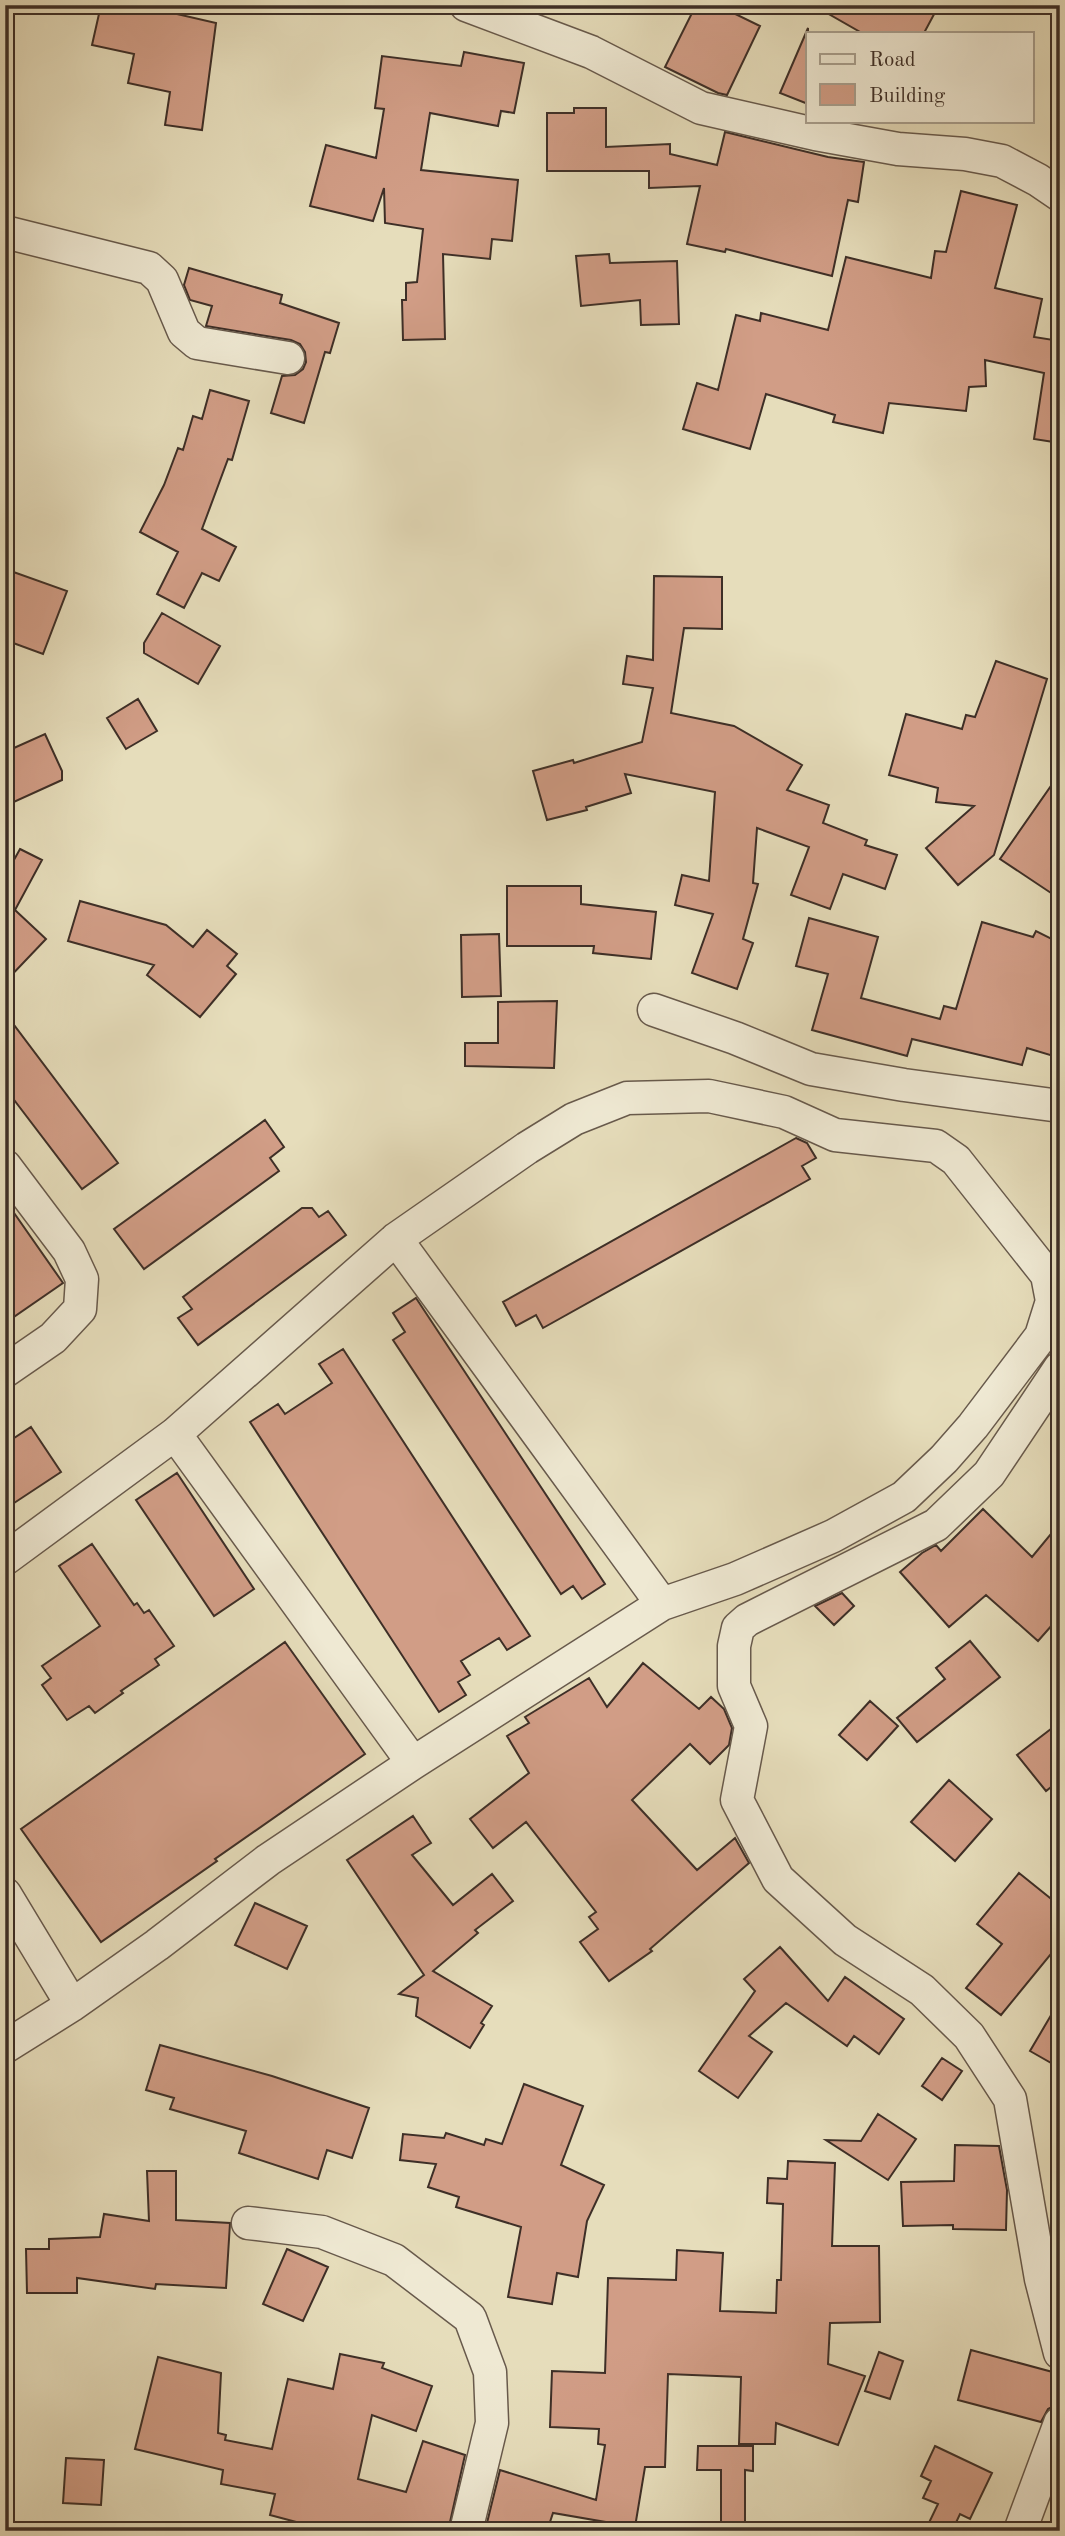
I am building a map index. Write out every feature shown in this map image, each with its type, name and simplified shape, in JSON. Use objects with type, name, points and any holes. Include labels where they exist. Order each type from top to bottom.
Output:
[{"type":"street","points":[[466,5],[591,52],[701,108],[886,147],[965,153],[1002,161],[1060,195]]},
{"type":"street","points":[[5,232],[149,268],[162,280],[184,332],[197,343],[288,358]]},
{"type":"street","points":[[654,1010],[735,1038],[811,1069],[904,1086],[1060,1106]]},
{"type":"street","points":[[5,1559],[175,1434],[396,1239],[527,1147],[574,1119],[627,1098],[709,1096],[784,1112],[835,1135],[936,1146],[956,1160],[1047,1275],[1052,1301],[1041,1336],[973,1426],[944,1459],[904,1497],[833,1536],[736,1580],[662,1604],[413,1763],[268,1860],[157,1945],[72,2005],[5,2047]]},
{"type":"street","points":[[5,1166],[69,1251],[82,1279],[80,1309],[54,1338],[5,1371]]},
{"type":"street","points":[[396,1239],[662,1604]]},
{"type":"street","points":[[1060,1368],[989,1474],[936,1525],[747,1620],[738,1628],[734,1646],[734,1686],[751,1726],[737,1800],[778,1880],[845,1940],[922,1990],[969,2036],[1010,2099],[1041,2279],[1060,2353]]},
{"type":"street","points":[[175,1434],[413,1763]]},
{"type":"street","points":[[5,1894],[72,2005]]},
{"type":"street","points":[[248,2223],[322,2232],[394,2260],[470,2318],[490,2372],[492,2423],[466,2531]]},
{"type":"street","points":[[1020,2531],[1060,2423]]},
{"type":"building","points":[[101,5],[138,5],[216,23],[202,130],[165,125],[170,92],[128,83],[134,54],[92,45]]},
{"type":"building","points":[[696,5],[717,5],[760,26],[727,95],[665,67]]},
{"type":"building","points":[[813,5],[939,5],[925,32],[860,32]]},
{"type":"building","points":[[806,33],[806,103],[780,93]]},
{"type":"building","points":[[464,52],[524,63],[514,113],[501,111],[498,126],[430,113],[421,170],[518,180],[512,241],[492,239],[490,259],[443,254],[445,339],[403,340],[402,300],[406,300],[406,283],[417,282],[423,229],[385,223],[384,188],[373,221],[310,206],[326,145],[376,158],[384,109],[375,108],[382,56],[461,66]]},
{"type":"building","points":[[574,108],[606,108],[606,147],[670,144],[670,154],[717,165],[725,132],[828,157],[864,162],[858,202],[848,200],[832,276],[726,249],[725,252],[687,244],[700,186],[649,188],[649,171],[547,171],[547,113],[574,113]]},
{"type":"building","points":[[961,191],[1017,205],[995,288],[1042,299],[1034,337],[1060,341],[1060,443],[1034,439],[1044,373],[985,360],[986,386],[969,387],[966,411],[889,403],[883,433],[833,422],[835,415],[766,394],[750,449],[683,429],[697,383],[718,390],[736,315],[760,321],[761,313],[828,330],[846,257],[931,278],[935,251],[946,252]]},
{"type":"building","points":[[609,254],[610,263],[677,261],[679,324],[641,325],[640,300],[581,306],[576,256]]},
{"type":"building","points":[[189,268],[282,295],[280,303],[339,323],[330,353],[325,352],[304,423],[271,413],[282,376],[295,375],[303,369],[306,362],[305,352],[300,344],[291,340],[206,326],[212,306],[190,300],[184,285]]},
{"type":"building","points":[[210,390],[249,401],[232,460],[228,459],[202,529],[236,547],[219,581],[202,573],[184,608],[157,594],[178,552],[140,532],[164,485],[178,448],[183,450],[193,416],[202,419]]},
{"type":"building","points":[[5,569],[67,591],[43,654],[5,640]]},
{"type":"building","points":[[654,576],[722,577],[722,629],[684,628],[671,713],[734,726],[802,765],[787,790],[829,805],[823,823],[867,840],[865,845],[897,855],[885,889],[843,874],[830,909],[791,895],[809,847],[757,828],[753,883],[758,884],[743,939],[753,943],[737,989],[692,973],[713,914],[675,905],[682,875],[709,881],[715,792],[625,774],[631,793],[586,807],[587,810],[547,820],[533,771],[573,760],[574,763],[642,742],[653,688],[623,684],[627,656],[653,660]]},
{"type":"building","points":[[162,613],[220,646],[198,684],[144,653],[144,643]]},
{"type":"building","points":[[996,661],[1047,679],[994,855],[958,885],[926,848],[974,806],[936,802],[938,788],[889,775],[906,714],[962,729],[966,715],[975,717]]},
{"type":"building","points":[[138,699],[157,731],[126,749],[107,718]]},
{"type":"building","points":[[45,734],[62,771],[62,780],[5,806],[5,752]]},
{"type":"building","points":[[1060,773],[1060,899],[1000,859]]},
{"type":"building","points":[[20,849],[42,860],[15,910],[46,939],[5,982],[5,876]]},
{"type":"building","points":[[507,886],[581,886],[581,904],[656,912],[651,959],[593,953],[594,946],[507,946]]},
{"type":"building","points":[[80,901],[166,925],[193,947],[207,930],[237,954],[227,966],[236,974],[200,1017],[147,975],[154,965],[68,941]]},
{"type":"building","points":[[809,918],[878,937],[861,998],[940,1019],[944,1006],[956,1009],[982,922],[1033,937],[1036,931],[1060,943],[1060,1058],[1027,1048],[1022,1065],[912,1039],[907,1056],[812,1030],[828,974],[796,966]]},
{"type":"building","points":[[499,934],[501,996],[462,997],[461,935]]},
{"type":"building","points":[[557,1001],[554,1068],[465,1066],[465,1043],[498,1043],[498,1002]]},
{"type":"building","points":[[5,1013],[118,1163],[82,1189],[5,1088]]},
{"type":"building","points":[[265,1120],[284,1147],[270,1158],[279,1171],[144,1269],[114,1229]]},
{"type":"building","points":[[796,1138],[807,1143],[816,1158],[802,1166],[810,1179],[543,1328],[536,1315],[516,1326],[503,1302]]},
{"type":"building","points":[[5,1200],[63,1283],[5,1323]]},
{"type":"building","points":[[302,1208],[312,1208],[319,1217],[328,1211],[346,1235],[198,1345],[178,1318],[192,1309],[183,1297]]},
{"type":"building","points":[[416,1298],[605,1584],[582,1599],[573,1586],[561,1594],[393,1340],[405,1332],[393,1313]]},
{"type":"building","points":[[343,1349],[530,1636],[507,1650],[499,1638],[461,1661],[470,1675],[458,1682],[466,1695],[439,1712],[250,1422],[278,1404],[285,1414],[332,1383],[319,1364]]},
{"type":"building","points":[[31,1427],[61,1472],[5,1509],[5,1444]]},
{"type":"building","points":[[177,1473],[254,1589],[214,1616],[136,1500]]},
{"type":"building","points":[[983,1509],[1032,1557],[1060,1523],[1060,1616],[1038,1641],[986,1595],[949,1627],[900,1572],[936,1545],[941,1551]]},
{"type":"building","points":[[92,1544],[134,1605],[137,1603],[144,1613],[149,1610],[174,1646],[155,1659],[159,1665],[95,1713],[89,1706],[67,1720],[42,1685],[51,1678],[42,1666],[100,1626],[59,1566]]},
{"type":"building","points":[[842,1593],[854,1606],[834,1625],[815,1606]]},
{"type":"building","points":[[970,1641],[1000,1677],[917,1742],[897,1718],[945,1679],[936,1668]]},
{"type":"building","points":[[285,1642],[365,1754],[101,1942],[21,1829]]},
{"type":"building","points":[[643,1663],[699,1709],[711,1697],[724,1709],[732,1728],[729,1745],[710,1764],[690,1744],[632,1800],[697,1870],[735,1838],[749,1863],[650,1949],[652,1951],[609,1981],[580,1942],[598,1929],[589,1917],[596,1912],[526,1822],[493,1848],[470,1819],[529,1773],[507,1736],[529,1723],[525,1717],[589,1678],[607,1707]]},
{"type":"building","points":[[870,1701],[898,1726],[867,1760],[839,1735]]},
{"type":"building","points":[[1060,1722],[1060,1780],[1046,1791],[1017,1755]]},
{"type":"building","points":[[949,1780],[992,1819],[955,1861],[911,1822]]},
{"type":"building","points":[[413,1816],[431,1843],[412,1855],[453,1905],[492,1874],[513,1901],[475,1930],[478,1933],[433,1971],[492,2006],[470,2048],[416,2016],[418,1998],[399,1994],[424,1975],[347,1860]]},
{"type":"building","points":[[1019,1873],[1060,1906],[1060,1943],[1001,2015],[966,1988],[1002,1944],[977,1924]]},
{"type":"building","points":[[255,1903],[307,1926],[287,1969],[235,1945]]},
{"type":"building","points":[[780,1947],[828,2001],[845,1977],[904,2019],[879,2054],[854,2036],[847,2046],[786,2003],[749,2036],[772,2052],[738,2098],[699,2071],[755,1991],[744,1979]]},
{"type":"building","points":[[1060,2000],[1060,2068],[1030,2051]]},
{"type":"building","points":[[160,2045],[272,2076],[369,2108],[352,2158],[327,2150],[318,2179],[239,2153],[246,2131],[170,2109],[174,2098],[146,2090]]},
{"type":"building","points":[[942,2058],[962,2071],[942,2100],[922,2086]]},
{"type":"building","points":[[524,2084],[583,2106],[561,2165],[604,2185],[587,2221],[578,2277],[557,2273],[552,2304],[508,2297],[521,2227],[456,2207],[459,2197],[428,2187],[436,2164],[400,2160],[403,2134],[444,2138],[446,2133],[484,2145],[486,2139],[502,2144]]},
{"type":"building","points":[[878,2114],[916,2139],[888,2180],[826,2140],[861,2141]]},
{"type":"building","points":[[955,2145],[999,2146],[1007,2190],[1006,2230],[953,2229],[953,2225],[903,2226],[901,2182],[954,2181]]},
{"type":"building","points":[[788,2161],[835,2163],[832,2246],[879,2246],[880,2322],[830,2323],[828,2364],[865,2376],[838,2445],[776,2423],[775,2444],[739,2444],[741,2377],[668,2374],[665,2467],[645,2467],[635,2527],[553,2513],[547,2531],[485,2531],[500,2470],[596,2500],[605,2445],[598,2444],[599,2429],[550,2427],[552,2371],[605,2373],[608,2278],[676,2280],[677,2250],[723,2253],[720,2311],[776,2313],[777,2280],[781,2280],[783,2204],[767,2203],[768,2178],[787,2179]]},
{"type":"building","points":[[147,2171],[176,2171],[176,2220],[230,2223],[226,2288],[156,2284],[155,2289],[77,2278],[77,2293],[27,2293],[26,2249],[49,2249],[49,2239],[100,2237],[104,2214],[149,2221]]},
{"type":"building","points":[[287,2249],[328,2267],[303,2321],[263,2304]]},
{"type":"building","points":[[971,2350],[1060,2374],[1052,2407],[1041,2422],[958,2400]]},
{"type":"building","points":[[879,2352],[903,2361],[890,2399],[865,2391]]},
{"type":"building","points":[[340,2354],[384,2363],[382,2368],[432,2386],[416,2431],[372,2415],[358,2479],[406,2492],[423,2441],[465,2455],[448,2531],[330,2531],[270,2515],[275,2494],[221,2484],[223,2470],[135,2449],[158,2357],[221,2373],[218,2433],[226,2435],[225,2440],[272,2449],[288,2379],[333,2389]]},
{"type":"building","points":[[698,2446],[753,2446],[753,2471],[745,2470],[745,2531],[721,2531],[721,2470],[697,2470]]},
{"type":"building","points":[[935,2446],[992,2473],[970,2519],[960,2514],[952,2531],[925,2531],[938,2504],[923,2498],[931,2481],[921,2476]]},
{"type":"building","points":[[66,2458],[104,2460],[101,2505],[63,2503]]}]
